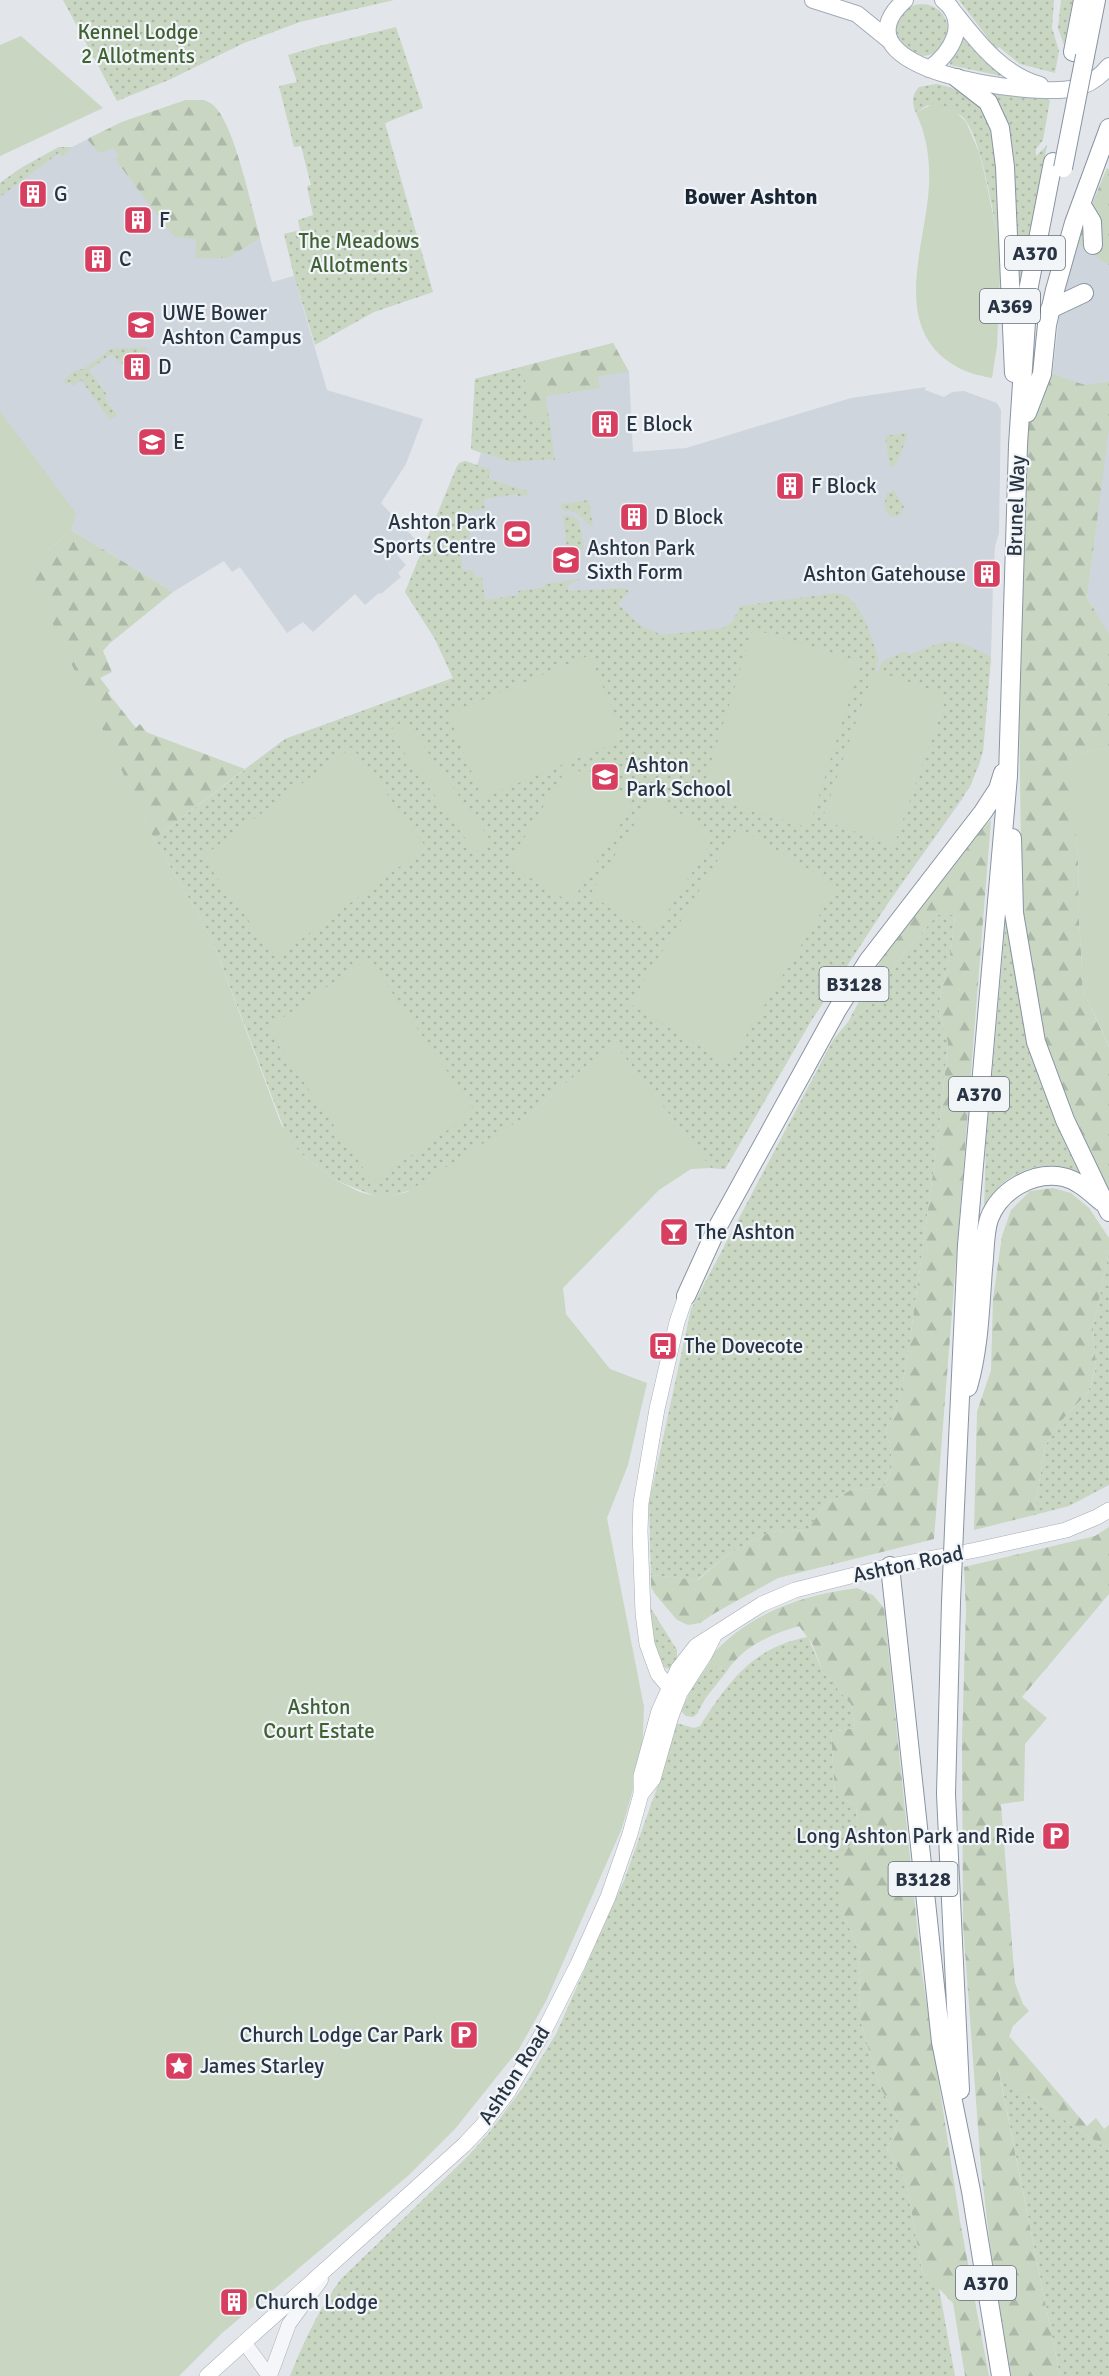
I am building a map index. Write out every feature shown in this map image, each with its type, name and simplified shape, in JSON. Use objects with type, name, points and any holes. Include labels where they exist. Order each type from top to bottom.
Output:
[{"type":"highway","name":"Brunel Way","points":[[1008,776],[1019,439],[1028,291],[1058,165],[1079,54],[1083,0]]},
{"type":"highway","name":"Brunel Way","points":[[1079,54],[1096,0]]},
{"type":"highway","name":"A369","points":[[957,78],[988,102],[1000,128],[1005,166],[1019,439]]},
{"type":"highway","points":[[1019,439],[1042,374],[1050,309],[1081,204],[1109,128]]},
{"type":"highway","points":[[1081,204],[1092,222],[1093,245]]},
{"type":"highway","points":[[1050,309],[1084,293]]},
{"type":"highway","name":"B3128","points":[[686,1296],[717,1228],[837,1010],[868,961],[983,812],[998,789],[1009,754]]},
{"type":"highway","points":[[1008,776],[1014,913],[1036,1042],[1065,1120],[1106,1208]]},
{"type":"highway","name":"A370","points":[[1002,2376],[971,2191],[959,2075],[946,1794],[951,1602],[967,1245],[1008,776]]},
{"type":"highway","points":[[960,1412],[976,1359],[989,1219],[1003,1197],[1021,1183],[1041,1177],[1064,1177],[1078,1184],[1106,1208]]},
{"type":"highway","name":"B3128","points":[[890,1566],[941,2042],[971,2191]]},
{"type":"main road","name":"A369","points":[[813,0],[857,14],[889,40],[908,60],[929,69],[957,78],[1036,92],[1058,90]]},
{"type":"main road","points":[[889,40],[888,31],[892,14],[905,0]]},
{"type":"main road","points":[[929,69],[938,63],[954,43],[956,22],[948,5]]},
{"type":"main road","points":[[948,5],[985,50],[1022,79],[1058,90],[1072,89],[1089,84],[1108,66]]},
{"type":"main road","name":"B3128","points":[[675,1690],[657,1674],[647,1644],[642,1603],[640,1513],[657,1409],[677,1322],[686,1296]]},
{"type":"main road","name":"Ashton Road","points":[[208,2376],[464,2145],[508,2092],[545,2029],[600,1916],[630,1834],[641,1794],[641,1776],[645,1760],[675,1690],[705,1654],[714,1636],[762,1604],[795,1590],[890,1566],[1066,1530],[1109,1510]]},
{"type":"street","points":[[269,2376],[290,2324],[306,2298],[338,2259]]},
{"type":"street","points":[[244,2342],[269,2376]]},
{"type":"shaded area","name":"UWE Bower Ashton Campus","points":[[186,100],[205,100],[212,104],[221,115],[238,160],[272,282],[294,276],[327,390],[423,419],[406,464],[381,503],[415,539],[397,555],[406,565],[398,573],[401,577],[365,605],[355,594],[313,632],[303,622],[287,633],[240,567],[232,572],[224,561],[173,592],[71,530],[0,551],[0,183],[21,168],[59,147],[72,147],[122,122]]},
{"type":"shaded area","points":[[1076,242],[1109,247],[1109,397],[1051,386],[1060,308]]},
{"type":"shaded area","name":"Ashton Park School","points":[[613,343],[629,372],[633,452],[686,448],[851,398],[926,387],[925,390],[944,397],[952,392],[964,391],[997,403],[1001,410],[999,533],[995,546],[994,564],[996,566],[993,569],[995,583],[993,585],[991,657],[983,751],[979,766],[963,798],[888,903],[811,1021],[725,1169],[711,1168],[245,769],[285,739],[453,678],[435,639],[405,592],[457,466],[465,461],[477,465],[481,453],[471,449],[475,379]]},
{"type":"shaded area","points":[[1109,429],[1109,636],[1087,598]]},
{"type":"green space","name":"Kennel Lodge 2 Allotments","points":[[63,0],[394,0],[300,22],[244,43],[171,79],[117,101]]},
{"type":"green space","points":[[959,0],[1054,0],[1052,28],[1059,51],[1055,73],[1020,64],[999,47],[996,49]]},
{"type":"green space","points":[[1061,0],[1073,0],[1064,45],[1058,28]]},
{"type":"green space","points":[[922,4],[932,6],[940,12],[946,20],[948,30],[946,40],[940,48],[932,54],[922,56],[912,54],[904,48],[898,40],[896,30],[898,20],[904,12],[912,6]]},
{"type":"green space","name":"The Meadows Allotments","points":[[396,27],[423,108],[385,123],[433,292],[374,312],[315,345],[284,234],[300,230],[298,220],[313,215],[307,186],[311,185],[301,146],[294,147],[279,86],[297,82],[288,55]]},
{"type":"green space","points":[[963,31],[1003,71],[1001,76],[950,65]]},
{"type":"green space","points":[[21,36],[103,108],[0,156],[0,45]]},
{"type":"green space","points":[[936,84],[956,90],[973,102],[986,117],[995,137],[1001,254],[981,158],[968,124],[957,113],[928,105],[916,113],[913,100],[916,90],[919,87]]},
{"type":"green space","points":[[989,88],[1050,100],[1043,140],[1036,149],[1036,156],[1047,145],[1018,299],[1007,124],[1002,111],[987,91]]},
{"type":"green space","points":[[186,100],[207,102],[221,114],[235,147],[260,238],[227,258],[195,258],[196,239],[174,237],[115,159],[119,156],[113,147],[104,152],[98,152],[87,139],[122,122]]},
{"type":"green space","points":[[934,103],[953,109],[966,122],[979,152],[985,176],[1001,254],[997,346],[992,378],[961,369],[938,353],[924,333],[918,311],[916,286],[918,261],[929,176],[925,139],[916,113]]},
{"type":"green space","points":[[59,147],[72,147],[62,157],[59,153],[0,197],[0,183],[21,168]]},
{"type":"green space","points":[[1107,168],[1109,169],[1109,265],[1076,242]]},
{"type":"green space","points":[[613,343],[629,372],[598,376],[600,388],[546,396],[549,418],[529,421],[524,366]]},
{"type":"green space","points":[[145,347],[147,349],[124,366],[111,354],[89,370],[107,395],[104,398],[117,415],[110,420],[81,380],[73,386],[70,382],[66,384],[63,381],[73,372],[85,368],[110,349]]},
{"type":"green space","points":[[524,366],[529,420],[549,418],[555,461],[549,459],[512,462],[471,449],[475,379]]},
{"type":"green space","points":[[1052,374],[1085,385],[1109,382],[1109,429],[1087,598],[1109,634],[1109,748],[1068,755],[1078,855],[1083,991],[1109,1047],[1109,1189],[1067,1106],[1039,1028],[1022,914],[1018,647],[1027,423]]},
{"type":"green space","name":"Ashton Court Estate","points":[[0,411],[76,513],[71,530],[38,559],[31,578],[154,839],[214,945],[281,1124],[299,1152],[335,1180],[360,1192],[375,1196],[391,1196],[407,1192],[531,1113],[614,1043],[711,1168],[691,1169],[659,1190],[563,1288],[566,1314],[610,1369],[647,1383],[628,1465],[607,1518],[644,1707],[642,1758],[622,1828],[546,2001],[519,2049],[455,2129],[409,2175],[221,2334],[179,2376],[0,2376]]},
{"type":"green space","points":[[908,433],[898,461],[890,468],[885,436]]},
{"type":"green space","name":"Ashton Park School","points":[[465,461],[491,470],[488,479],[528,491],[529,495],[518,496],[517,494],[484,499],[485,509],[468,512],[470,538],[459,540],[463,571],[474,570],[475,577],[482,577],[485,600],[518,595],[518,591],[545,587],[545,584],[580,579],[568,585],[568,591],[624,588],[629,591],[618,604],[641,626],[662,635],[723,628],[733,621],[740,606],[836,593],[853,602],[864,619],[879,659],[823,820],[894,845],[946,696],[878,672],[882,661],[907,651],[909,655],[934,645],[951,642],[967,645],[991,657],[983,751],[971,785],[888,903],[811,1021],[725,1169],[711,1168],[614,1043],[531,1113],[418,1188],[391,1196],[375,1196],[335,1180],[299,1152],[287,1136],[214,945],[154,839],[285,739],[453,678],[435,639],[405,592],[456,469],[459,463]]},
{"type":"green space","points":[[894,491],[904,506],[901,515],[894,517],[887,513],[885,504],[887,493]]},
{"type":"green space","points":[[589,500],[593,528],[575,512],[562,510],[561,504]]},
{"type":"green space","points":[[563,515],[572,516],[579,521],[584,549],[557,553],[556,551],[567,549]]},
{"type":"green space","points":[[71,530],[173,592],[103,651],[112,672],[100,678],[110,691],[108,693],[136,728],[140,724],[146,732],[245,769],[154,839],[30,578],[38,559]]},
{"type":"green space","points":[[753,629],[861,662],[809,828],[701,794]]},
{"type":"green space","points":[[590,655],[624,739],[482,798],[448,714]]},
{"type":"green space","points":[[874,670],[946,695],[894,845],[822,820]]},
{"type":"green space","points":[[405,720],[491,841],[475,852],[389,731]]},
{"type":"green space","points":[[352,747],[426,847],[276,958],[202,857]]},
{"type":"green space","points":[[1109,748],[1109,1046],[1083,991],[1078,855],[1067,755]]},
{"type":"green space","points":[[569,765],[633,804],[571,903],[508,864]]},
{"type":"green space","points":[[652,796],[715,835],[654,934],[590,895]]},
{"type":"green space","points":[[991,820],[934,1539],[778,1578],[700,1623],[688,1625],[677,1620],[655,1594],[651,1587],[651,1575],[698,1580],[728,1554],[770,1532],[808,1530],[824,1505],[851,1490],[884,1487],[893,1463],[886,1430],[897,1407],[907,1362],[940,1123],[948,1042],[938,1007],[951,950],[955,915],[937,915],[898,961],[871,1005],[848,1022],[885,953]]},
{"type":"green space","points":[[738,827],[837,886],[729,1064],[630,1004]]},
{"type":"green space","points":[[1009,881],[1081,1174],[1060,1166],[1026,1170],[1015,1175],[997,1189],[984,1209],[986,1144]]},
{"type":"green space","points":[[937,915],[955,915],[951,950],[938,1007],[948,1041],[940,1123],[907,1362],[897,1407],[886,1430],[893,1463],[884,1487],[851,1490],[824,1505],[808,1530],[770,1532],[728,1554],[697,1580],[651,1575],[649,1503],[691,1309],[833,1040],[848,1022],[871,1005],[898,961]]},
{"type":"green space","points":[[368,958],[475,1111],[373,1182],[267,1029]]},
{"type":"green space","points":[[1053,1188],[1071,1193],[1089,1208],[1109,1238],[1109,1252],[1093,1328],[1096,1367],[1088,1392],[1060,1422],[1045,1446],[1034,1515],[974,1530],[977,1412],[991,1370],[993,1299],[1002,1236],[1011,1210],[1030,1191]]},
{"type":"green space","points":[[1109,1252],[1109,1485],[1069,1506],[1034,1515],[1045,1446],[1060,1422],[1088,1392],[1096,1368],[1093,1328]]},
{"type":"green space","points":[[1109,1527],[1109,1594],[1022,1697],[1047,1718],[1025,1744],[1024,1801],[1001,1804],[1015,1983],[1023,2004],[1029,2011],[1013,2026],[1009,2036],[1087,2126],[1096,2118],[1104,2129],[1109,2125],[1109,2150],[1023,2092],[998,2068],[1060,2376],[1011,2376],[992,2261],[981,2169],[963,1924],[962,1739],[966,1611],[964,1567],[1095,1536]]},
{"type":"green space","points":[[857,1588],[873,1595],[884,1608],[922,1973],[960,2221],[989,2376],[965,2376],[953,2303],[922,2271],[906,2181],[887,2149],[899,2121],[879,2085],[860,2019],[859,1948],[842,1913],[839,1853],[858,1839],[856,1805],[835,1794],[831,1732],[855,1728],[851,1704],[823,1672],[812,1643],[799,1626],[759,1642],[741,1655],[727,1671],[706,1660],[733,1635],[779,1608],[809,1597]]},
{"type":"green space","points":[[647,1602],[677,1650],[677,1661],[670,1669],[665,1668],[652,1649]]},
{"type":"green space","points":[[808,1637],[823,1672],[851,1704],[855,1728],[831,1732],[835,1794],[856,1805],[858,1839],[842,1913],[859,1948],[860,2019],[879,2085],[899,2121],[887,2149],[906,2181],[922,2271],[939,2288],[955,2376],[290,2376],[312,2326],[341,2279],[488,2134],[524,2086],[556,2034],[625,1878],[659,1782],[676,1723],[694,1728],[700,1726],[721,1695],[744,1668],[772,1649]]},
{"type":"green space","points":[[710,1662],[727,1671],[705,1699],[697,1714],[693,1717],[686,1716],[681,1711],[691,1690]]},
{"type":"green space","points":[[998,2066],[1023,2092],[1109,2150],[1109,2376],[1060,2376]]},
{"type":"place","name":"G","points":[[33,194]]},
{"type":"place","name":"F","points":[[138,220]]},
{"type":"place","name":"C","points":[[98,259]]},
{"type":"place","name":"UWE Bower Ashton Campus","points":[[141,325]]},
{"type":"place","name":"D","points":[[137,367]]},
{"type":"place","name":"E Block","points":[[605,424]]},
{"type":"place","name":"E","points":[[152,442]]},
{"type":"place","name":"F Block","points":[[790,486]]},
{"type":"place","name":"D Block","points":[[634,517]]},
{"type":"place","name":"Ashton Park Sports Centre","points":[[517,534]]},
{"type":"place","name":"Ashton Park Sixth Form","points":[[566,560]]},
{"type":"place","name":"Ashton Gatehouse","points":[[987,574]]},
{"type":"place","name":"Ashton Park School","points":[[605,777]]},
{"type":"place","name":"The Ashton","points":[[674,1232]]},
{"type":"place","name":"The Dovecote","points":[[663,1346]]},
{"type":"place","name":"Long Ashton Park and Ride","points":[[1056,1836]]},
{"type":"place","name":"Church Lodge Car Park","points":[[464,2035]]},
{"type":"place","name":"James Starley","points":[[179,2066]]},
{"type":"place","name":"Church Lodge","points":[[234,2302]]},
{"type":"district","name":"Bower Ashton","points":[[751,196]]}]
